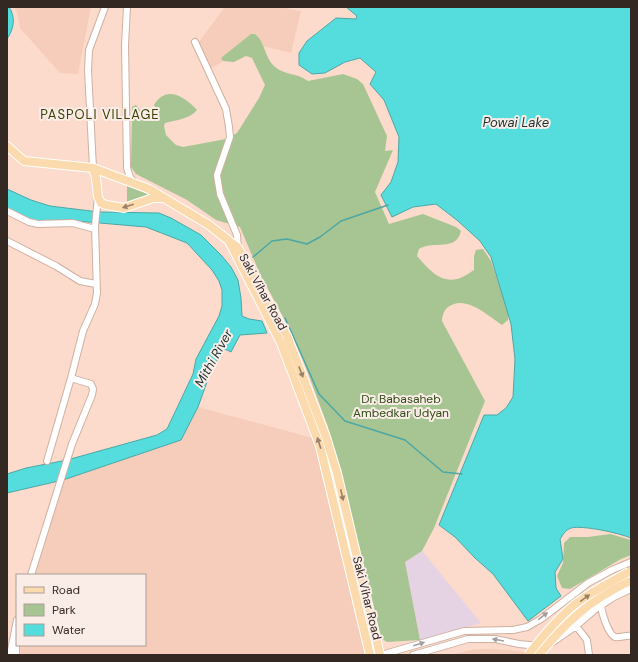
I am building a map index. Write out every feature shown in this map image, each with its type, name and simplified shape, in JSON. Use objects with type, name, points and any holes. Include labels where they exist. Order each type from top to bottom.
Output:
[{"type":"main road","points":[[7,146],[24,161],[93,168],[149,189],[166,199]]},
{"type":"main road","points":[[93,168],[96,178],[97,201],[101,203],[124,208],[154,198],[166,199]]},
{"type":"main road","name":"Saki Vihar Road","points":[[166,199],[217,230],[229,241],[236,250],[274,321],[281,342],[290,354],[326,437],[337,473],[381,655]]},
{"type":"main road","name":"Saki Vihar Road","points":[[290,354],[320,446],[370,655]]},
{"type":"main road","points":[[528,655],[551,627],[574,606],[596,590],[630,579]]},
{"type":"main road","points":[[539,655],[558,632],[590,604],[630,579]]},
{"type":"main road","points":[[358,607],[368,605]]},
{"type":"street","points":[[93,168],[88,70],[89,50],[105,7]]},
{"type":"street","points":[[127,7],[127,168],[134,183]]},
{"type":"street","points":[[195,42],[226,109],[230,137],[217,175],[220,194],[237,236],[236,250]]},
{"type":"street","points":[[47,461],[83,331],[95,304],[95,227],[97,201]]},
{"type":"street","points":[[7,211],[29,222],[38,224],[73,223],[95,227]]},
{"type":"street","points":[[7,241],[56,266],[80,281],[96,284]]},
{"type":"street","points":[[31,574],[72,444],[92,395],[93,389],[90,384],[74,379]]},
{"type":"street","points":[[381,655],[464,631],[502,631],[526,627],[541,619],[588,583],[631,562]]},
{"type":"street","points":[[413,655],[468,639],[488,639],[541,646],[553,642],[614,597],[630,579]]},
{"type":"street","points":[[601,606],[604,619],[613,636],[631,636]]},
{"type":"street","points":[[10,655],[16,621]]},
{"type":"street","points":[[16,621],[16,655]]},
{"type":"street","points":[[576,626],[587,640],[589,655]]},
{"type":"shaded area","points":[[14,7],[91,7],[78,74],[60,73],[20,28],[17,12]]},
{"type":"shaded area","points":[[225,7],[279,7],[301,11],[291,53],[255,44],[211,68],[198,43]]},
{"type":"shaded area","points":[[198,407],[313,438],[365,655],[21,655],[20,646],[146,646],[146,574],[34,574],[63,480],[181,440]]},
{"type":"shaded area","points":[[422,551],[481,623],[420,640],[405,562]]},
{"type":"shaded area","points":[[475,649],[526,652],[524,655],[451,655]]},
{"type":"green space","name":"Dr. Babasaheb Ambedkar Udyan","points":[[251,34],[255,34],[258,37],[271,63],[282,71],[299,76],[308,81],[343,74],[357,79],[363,84],[387,136],[385,151],[393,150],[375,192],[389,224],[423,214],[456,227],[461,231],[454,241],[449,244],[431,245],[419,249],[417,256],[434,274],[451,280],[464,277],[474,270],[474,256],[476,250],[483,249],[491,261],[509,313],[508,320],[502,325],[484,312],[462,303],[448,307],[443,315],[442,321],[485,401],[434,528],[422,551],[405,562],[420,640],[387,642],[373,633],[343,484],[328,427],[296,341],[260,274],[240,227],[216,220],[187,200],[136,174],[131,167],[132,107],[136,105],[148,120],[153,121],[158,118],[159,114],[154,105],[164,95],[169,94],[181,97],[197,110],[187,117],[165,123],[164,126],[166,135],[176,145],[183,147],[226,139],[237,133],[259,98],[265,85],[252,58],[246,56],[234,62],[223,61],[221,58]]},
{"type":"green space","points":[[127,184],[151,196],[127,204]]},
{"type":"green space","points":[[610,534],[631,540],[631,555],[621,559],[570,589],[562,588],[557,576],[563,563],[564,543],[570,537],[588,537]]},
{"type":"water","points":[[7,7],[9,7],[13,15],[13,27],[7,39]]},
{"type":"water","name":"Powai Lake","points":[[346,7],[631,7],[631,538],[610,532],[577,527],[567,530],[560,539],[563,559],[555,572],[556,588],[561,596],[528,621],[493,574],[455,537],[439,525],[484,415],[497,415],[506,408],[513,397],[515,359],[511,324],[491,257],[480,241],[458,221],[436,204],[413,207],[392,217],[381,195],[391,182],[398,162],[399,137],[384,100],[370,84],[376,72],[360,58],[345,62],[325,73],[312,74],[299,65],[299,53],[307,41],[336,18],[356,19],[357,16]]},
{"type":"water","name":"Mithi River","points":[[7,189],[31,200],[50,206],[99,212],[159,213],[201,235],[231,267],[238,280],[242,316],[249,319],[262,321],[267,333],[240,335],[231,352],[225,349],[212,368],[198,407],[181,440],[63,480],[7,493],[7,474],[26,468],[67,460],[157,435],[167,429],[193,374],[196,359],[219,316],[222,306],[222,290],[219,281],[212,270],[187,243],[146,227],[65,220],[38,221],[27,219],[7,209]]},
{"type":"waterway","points":[[253,257],[272,241],[287,239],[307,244],[320,237],[341,221],[388,205]]},
{"type":"waterway","points":[[285,318],[319,394],[345,421],[405,440],[443,472],[462,474]]},
{"type":"district","name":"PASPOLI VILLAGE","points":[[100,114]]}]
